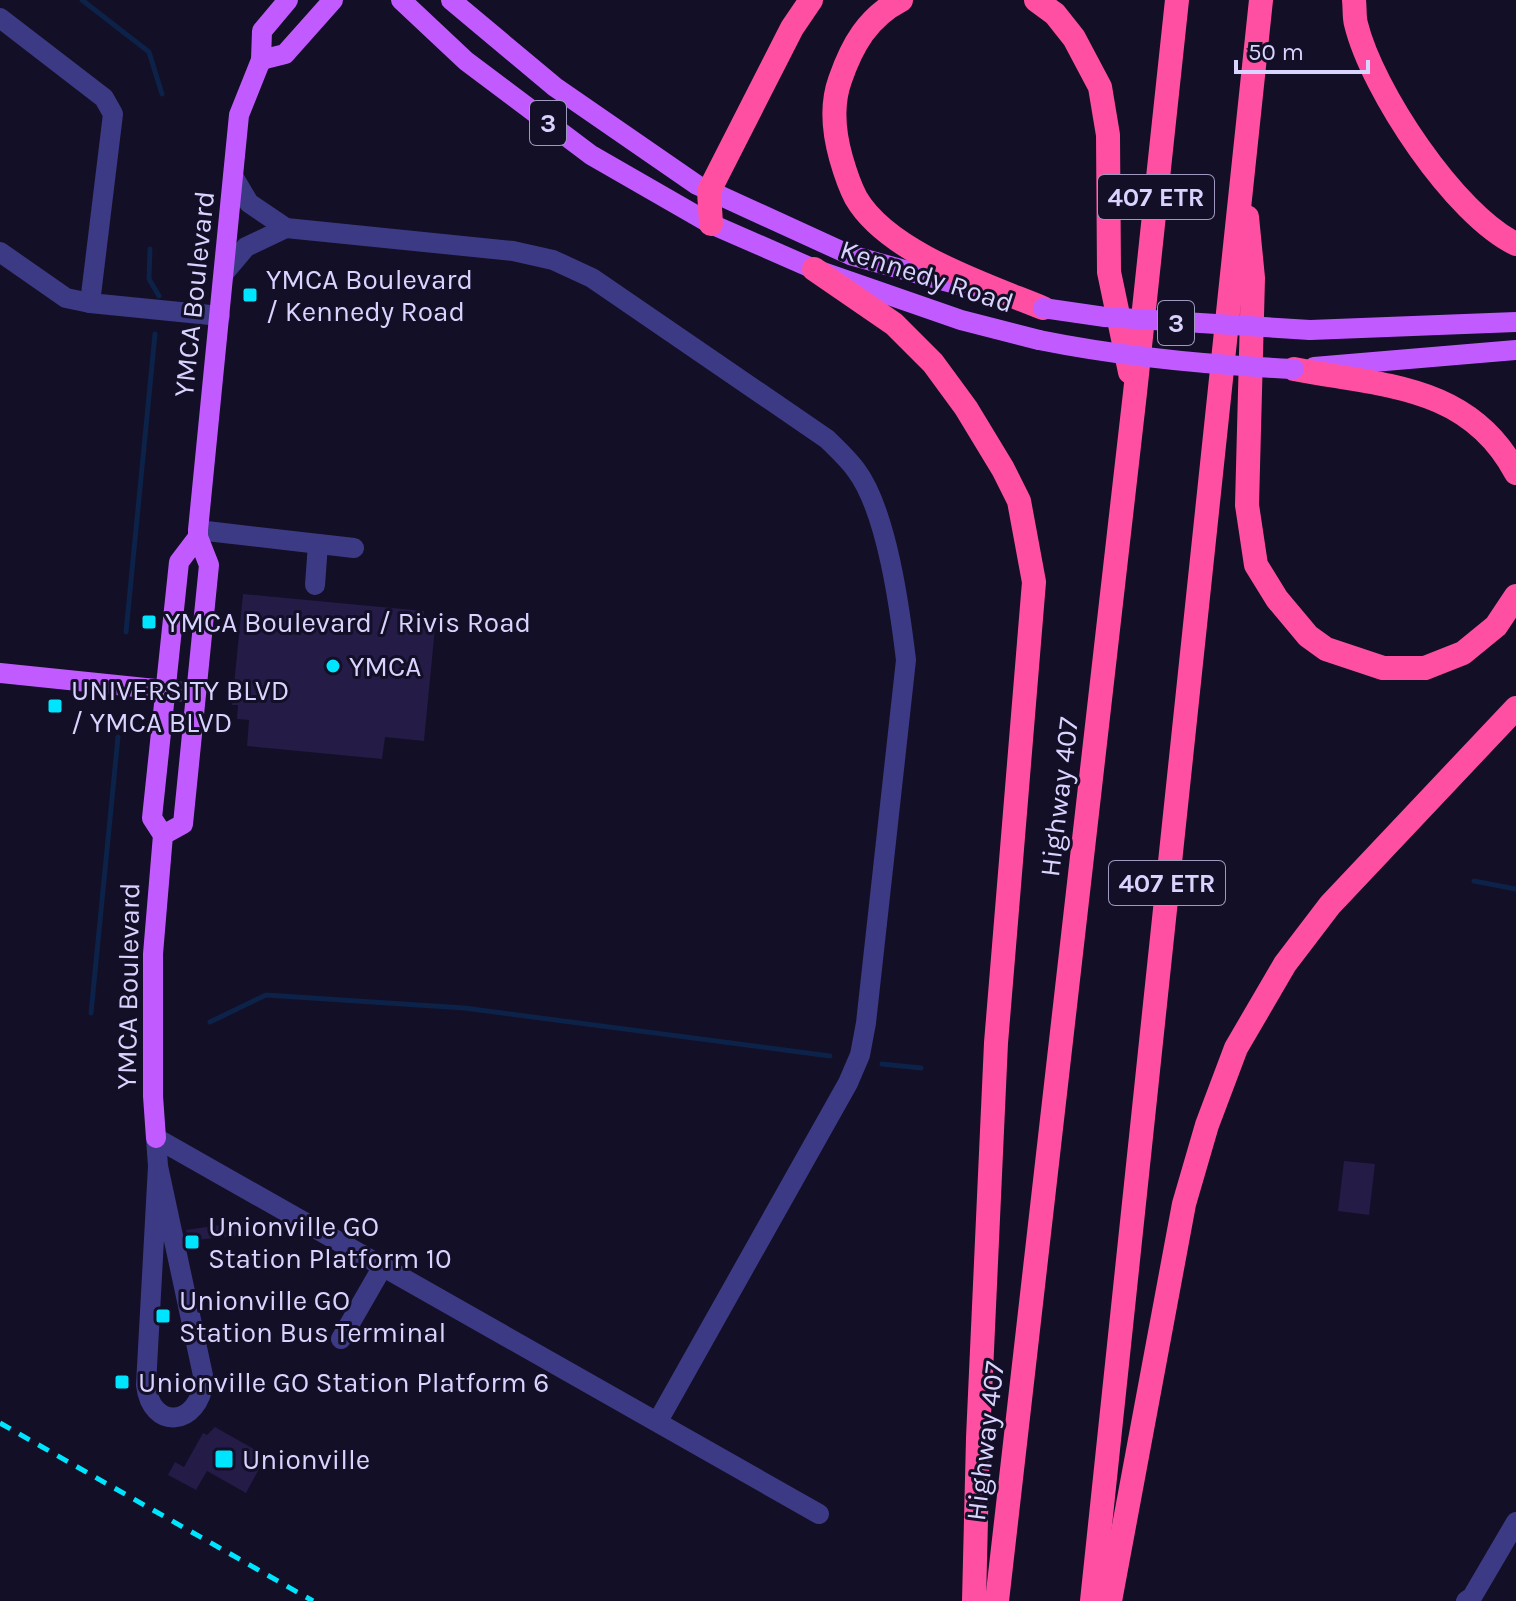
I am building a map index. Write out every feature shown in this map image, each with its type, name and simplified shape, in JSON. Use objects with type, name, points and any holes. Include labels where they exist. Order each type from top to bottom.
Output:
[{"type":"highway","points":[[711,224],[709,191],[792,28],[811,0]]},
{"type":"highway","points":[[901,0],[868,24],[849,53],[835,93],[835,136],[846,178],[857,200],[896,238],[946,268],[1043,308]]},
{"type":"highway","points":[[1036,0],[1055,14],[1074,38],[1100,87],[1108,135],[1109,272],[1135,393]]},
{"type":"highway","name":"Highway 407","points":[[997,1601],[1177,0]]},
{"type":"highway","name":"407 ETR","points":[[1092,1601],[1261,0]]},
{"type":"highway","points":[[1354,0],[1356,25],[1382,90],[1426,157],[1460,200],[1516,244]]},
{"type":"highway","points":[[1242,166],[1253,278],[1247,505],[1256,565],[1277,599],[1308,636],[1326,649],[1383,668],[1425,668],[1463,653],[1496,626],[1516,596]]},
{"type":"highway","points":[[814,269],[894,324],[933,363],[966,408],[1019,501],[1034,582],[996,1043],[978,1438],[974,1601]]},
{"type":"highway","points":[[1294,369],[1427,394],[1482,426],[1516,473]]},
{"type":"highway","points":[[1110,1601],[1184,1204],[1207,1125],[1236,1048],[1285,964],[1330,905],[1516,708]]},
{"type":"main road","name":"YMCA Boulevard","points":[[163,835],[183,824],[209,565],[198,534],[239,115],[261,60],[262,31],[288,0]]},
{"type":"main road","points":[[261,60],[285,54],[333,0]]},
{"type":"main road","name":"Kennedy Road","points":[[401,0],[466,61],[591,155],[711,224],[814,269],[961,320],[1039,340],[1115,354],[1225,366],[1294,369],[1516,350]]},
{"type":"main road","name":"Kennedy Road","points":[[451,0],[555,87],[664,163],[709,191],[850,255],[1043,308],[1105,317],[1310,330],[1516,322]]},
{"type":"main road","name":"YMCA Boulevard","points":[[156,1138],[153,954],[163,835],[152,818],[179,562],[198,534]]},
{"type":"main road","points":[[0,673],[165,690]]},
{"type":"street","points":[[0,18],[104,98],[113,114],[90,303]]},
{"type":"street","points":[[233,176],[249,203],[286,228],[513,251],[553,260],[592,278],[827,439],[858,472],[880,526],[900,609],[906,660],[871,991],[860,1055],[848,1083],[658,1421]]},
{"type":"street","points":[[224,273],[246,247],[286,228]]},
{"type":"street","points":[[0,252],[66,298],[220,316]]},
{"type":"street","points":[[198,534],[354,548]]},
{"type":"street","points":[[315,585],[318,544]]},
{"type":"street","points":[[165,690],[196,693]]},
{"type":"street","points":[[156,1138],[819,1514]]},
{"type":"street","points":[[156,1138],[158,1166],[146,1385],[147,1397],[153,1408],[174,1417],[187,1415],[197,1407],[203,1394],[204,1380],[158,1166]]},
{"type":"street","points":[[341,1339],[383,1266]]},
{"type":"street","points":[[1466,1601],[1472,1597],[1516,1522]]},
{"type":"building","name":"YMCA","points":[[243,594],[424,611],[422,627],[435,628],[424,741],[385,737],[382,759],[247,746],[249,720],[237,719],[238,705],[232,705]]},
{"type":"building","points":[[1344,1161],[1375,1164],[1369,1215],[1338,1211]]},
{"type":"building","points":[[247,1221],[249,1234],[188,1241],[186,1230]]},
{"type":"building","name":"Unionville","points":[[215,1427],[261,1453],[258,1458],[261,1460],[260,1467],[246,1493],[207,1471],[196,1490],[168,1475],[175,1462],[184,1467],[203,1433],[207,1435]]},
{"type":"waterway","points":[[82,0],[149,52],[162,94]]},
{"type":"waterway","points":[[150,249],[149,279],[159,296]]},
{"type":"waterway","points":[[126,632],[155,334]]},
{"type":"waterway","points":[[91,1013],[118,737]]},
{"type":"waterway","points":[[1474,881],[1516,889]]},
{"type":"waterway","points":[[210,1022],[266,995],[464,1008],[830,1056]]},
{"type":"waterway","points":[[882,1064],[921,1068]]},
{"type":"railway","points":[[0,1423],[313,1601]]},
{"type":"place","name":"YMCA Boulevard / Kennedy Road","points":[[250,295]]},
{"type":"place","name":"YMCA Boulevard / Rivis Road","points":[[149,622]]},
{"type":"place","name":"YMCA","points":[[333,666]]},
{"type":"place","name":"UNIVERSITY BLVD / YMCA BLVD","points":[[55,706]]},
{"type":"place","name":"Unionville GO Station Platform 10","points":[[192,1242]]},
{"type":"place","name":"Unionville GO Station Bus Terminal","points":[[163,1316]]},
{"type":"place","name":"Unionville GO Station Platform 6","points":[[122,1382]]},
{"type":"place","name":"Unionville","points":[[224,1459]]}]
